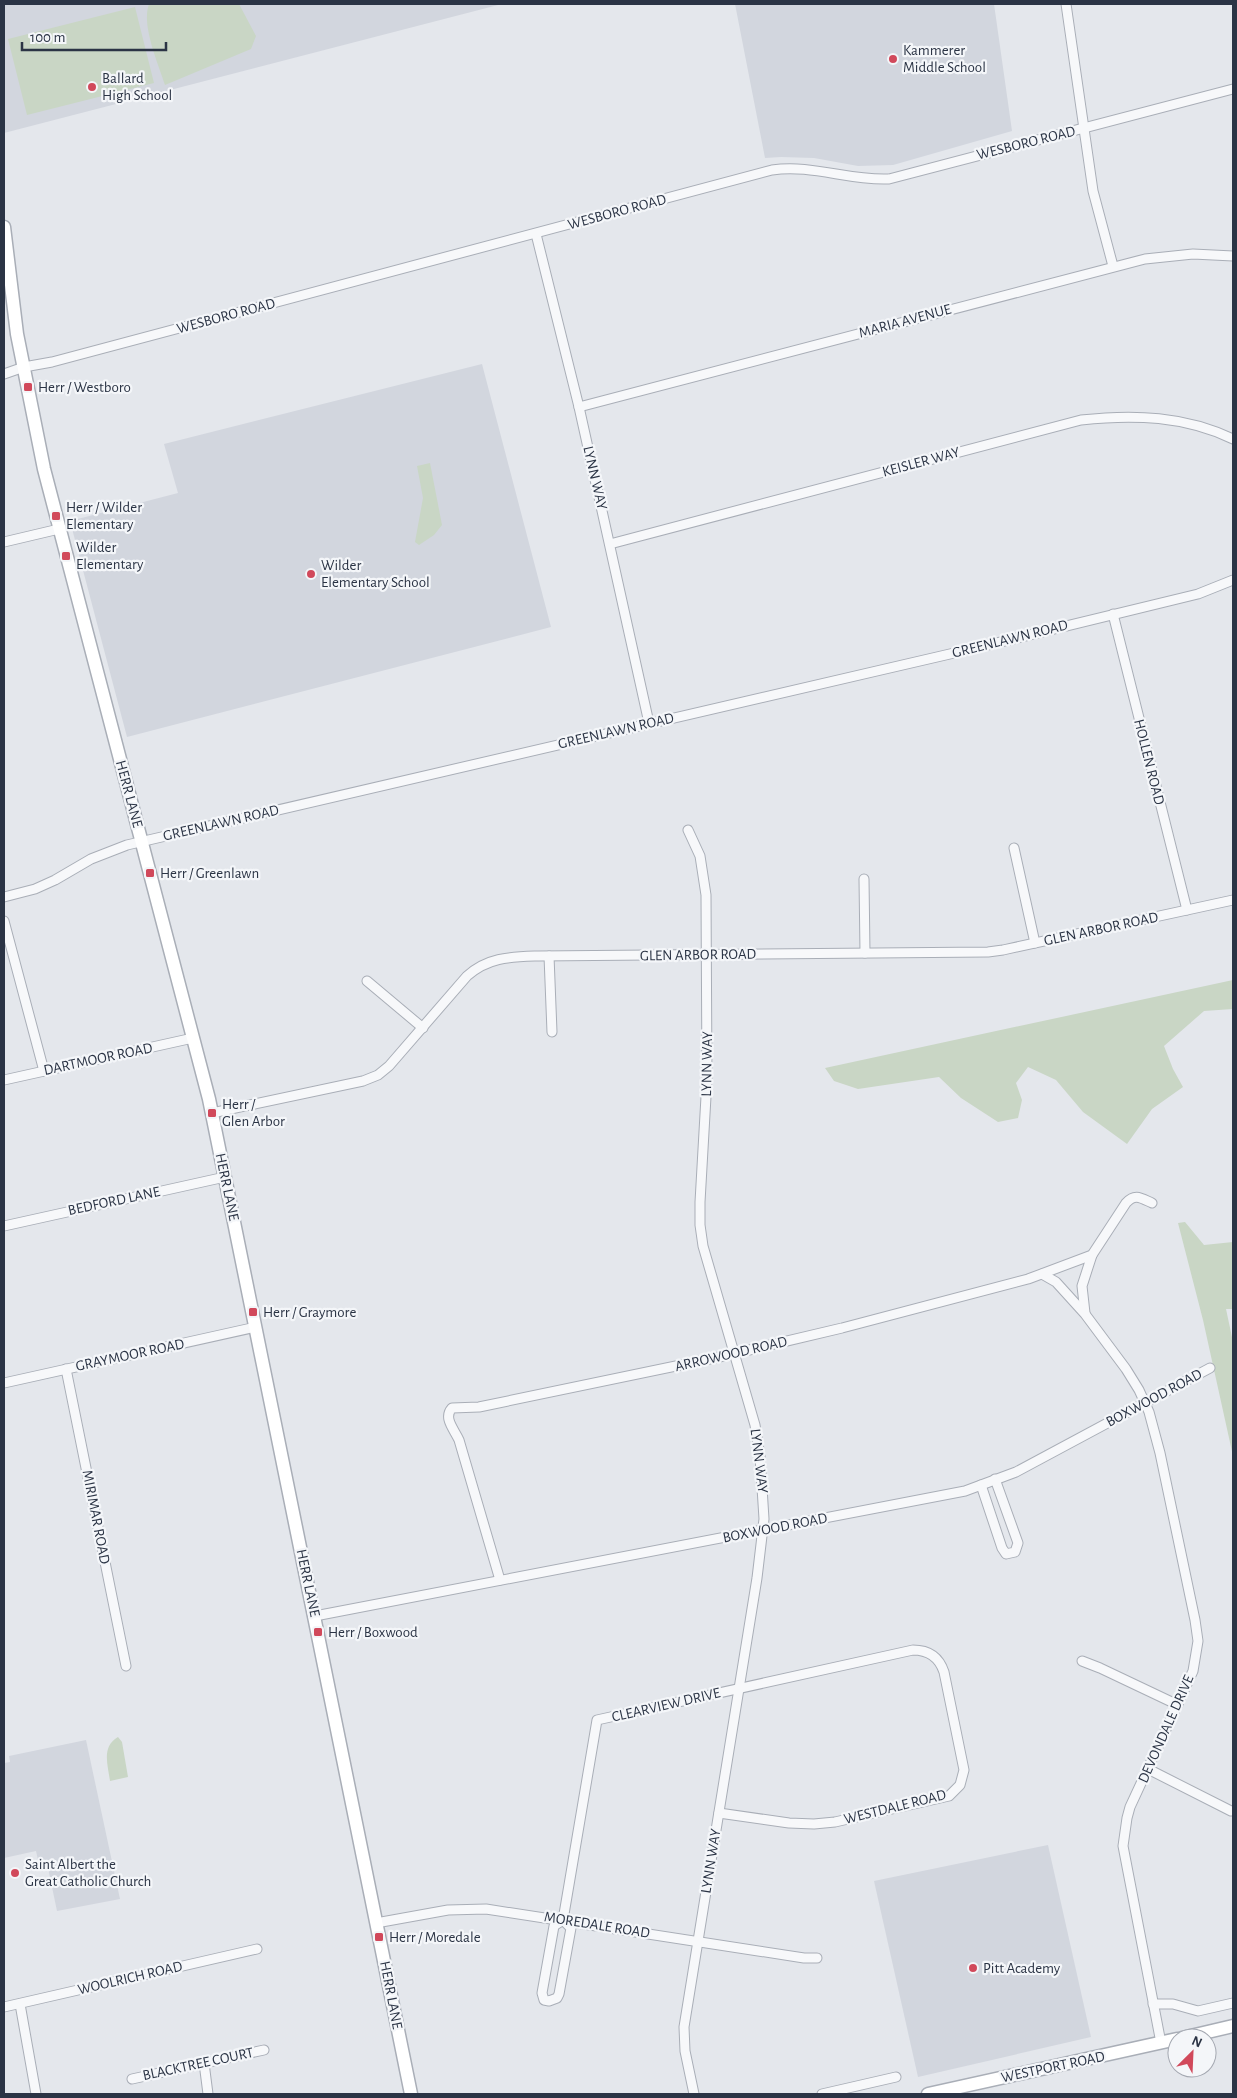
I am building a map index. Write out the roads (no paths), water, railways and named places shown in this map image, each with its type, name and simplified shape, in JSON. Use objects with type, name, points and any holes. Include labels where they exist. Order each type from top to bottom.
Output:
[{"type":"main road","name":"HERR LANE","points":[[4,227],[17,334],[59,528],[143,842],[212,1113],[411,2094]]},
{"type":"main road","points":[[1217,2030],[1233,2026]]},
{"type":"main road","name":"WESTPORT ROAD","points":[[928,2094],[1167,2041]]},
{"type":"street","points":[[1066,4],[1093,191],[1113,266]]},
{"type":"street","name":"WESBORO ROAD","points":[[4,374],[24,367],[52,362],[772,170],[807,169],[868,180],[888,179],[1233,89]]},
{"type":"street","name":"LYNN WAY","points":[[536,234],[579,407],[650,723]]},
{"type":"street","name":"MARIA AVENUE","points":[[579,407],[1113,266],[1169,255],[1233,256]]},
{"type":"street","name":"KEISLER WAY","points":[[610,544],[1081,420],[1113,416],[1144,416],[1175,420],[1205,428],[1233,439]]},
{"type":"street","points":[[4,542],[59,528]]},
{"type":"street","name":"GREENLAWN ROAD","points":[[4,897],[35,889],[105,852],[143,842],[1198,594],[1233,580]]},
{"type":"street","name":"HOLLEN ROAD","points":[[1113,614],[1188,910]]},
{"type":"street","name":"LYNN WAY","points":[[688,830],[700,856],[705,877],[707,1079],[700,1225],[703,1246],[755,1425],[763,1490],[763,1530],[757,1578],[684,2027],[685,2051],[694,2094]]},
{"type":"street","points":[[1014,848],[1035,943]]},
{"type":"street","points":[[864,879],[865,953]]},
{"type":"street","name":"GLEN ARBOR ROAD","points":[[212,1113],[371,1078],[389,1066],[460,983],[480,966],[508,957],[988,952],[1233,900]]},
{"type":"street","points":[[4,921],[44,1071]]},
{"type":"street","points":[[549,956],[552,1032]]},
{"type":"street","points":[[367,981],[422,1028]]},
{"type":"street","name":"DARTMOOR ROAD","points":[[4,1080],[193,1038]]},
{"type":"street","name":"BEDFORD LANE","points":[[4,1226],[225,1177]]},
{"type":"street","points":[[1085,1314],[1082,1286],[1092,1255],[1130,1199],[1136,1196],[1152,1203]]},
{"type":"street","name":"ARROWOOD ROAD","points":[[500,1580],[459,1440],[448,1419],[448,1412],[452,1408],[479,1407],[842,1328],[1042,1274],[1092,1255]]},
{"type":"street","name":"DEVONDALE DRIVE","points":[[1042,1274],[1056,1282],[1085,1314],[1126,1369],[1145,1403],[1160,1453],[1196,1620],[1198,1641],[1196,1660],[1178,1705],[1127,1818],[1123,1846],[1161,2042]]},
{"type":"street","name":"GRAYMOOR ROAD","points":[[4,1383],[256,1327]]},
{"type":"street","name":"BOXWOOD ROAD","points":[[315,1616],[965,1491],[1030,1464],[1210,1368]]},
{"type":"street","name":"MIRIMAR ROAD","points":[[66,1369],[126,1666]]},
{"type":"street","points":[[981,1485],[1002,1548],[1006,1554],[1011,1554],[1015,1552],[1018,1543],[995,1479]]},
{"type":"street","name":"CLEARVIEW DRIVE","points":[[564,1920],[597,1720],[913,1650],[921,1650],[931,1654]]},
{"type":"street","name":"WESTDALE ROAD","points":[[719,1813],[790,1823],[821,1824],[940,1799],[956,1792],[964,1777],[964,1770],[944,1672],[940,1662],[931,1654]]},
{"type":"street","points":[[1082,1661],[1178,1705]]},
{"type":"street","points":[[1148,1769],[1231,1812]]},
{"type":"street","name":"MOREDALE ROAD","points":[[376,1923],[470,1908],[516,1912],[697,1942],[804,1958],[817,1958]]},
{"type":"street","points":[[564,1920],[570,1928],[559,1994],[557,1998],[549,2001],[544,2000],[542,1993],[554,1926],[564,1920]]},
{"type":"street","name":"WOOLRICH ROAD","points":[[4,2007],[257,1948]]},
{"type":"street","points":[[1153,2004],[1173,2004],[1198,2011],[1233,2003]]},
{"type":"street","points":[[20,2004],[36,2094]]},
{"type":"street","name":"BLACKTREE COURT","points":[[132,2079],[264,2050]]},
{"type":"street","points":[[204,2063],[208,2094]]},
{"type":"street","points":[[822,2094],[896,2077]]},
{"type":"place","name":"Kammerer Middle School","points":[[893,59]]},
{"type":"place","name":"Ballard High School","points":[[92,87]]},
{"type":"place","name":"Herr / Westboro","points":[[28,387]]},
{"type":"place","name":"Herr / Wilder Elementary","points":[[56,516]]},
{"type":"place","name":"Wilder Elementary","points":[[66,556]]},
{"type":"place","name":"Wilder Elementary School","points":[[311,574]]},
{"type":"place","name":"Herr / Greenlawn","points":[[150,873]]},
{"type":"place","name":"Herr / Glen Arbor","points":[[212,1113]]},
{"type":"place","name":"Herr / Graymore","points":[[253,1312]]},
{"type":"place","name":"Herr / Boxwood","points":[[318,1632]]},
{"type":"place","name":"Saint Albert the Great Catholic Church","points":[[15,1873]]},
{"type":"place","name":"Herr / Moredale","points":[[379,1937]]},
{"type":"place","name":"Pitt Academy","points":[[973,1968]]}]
